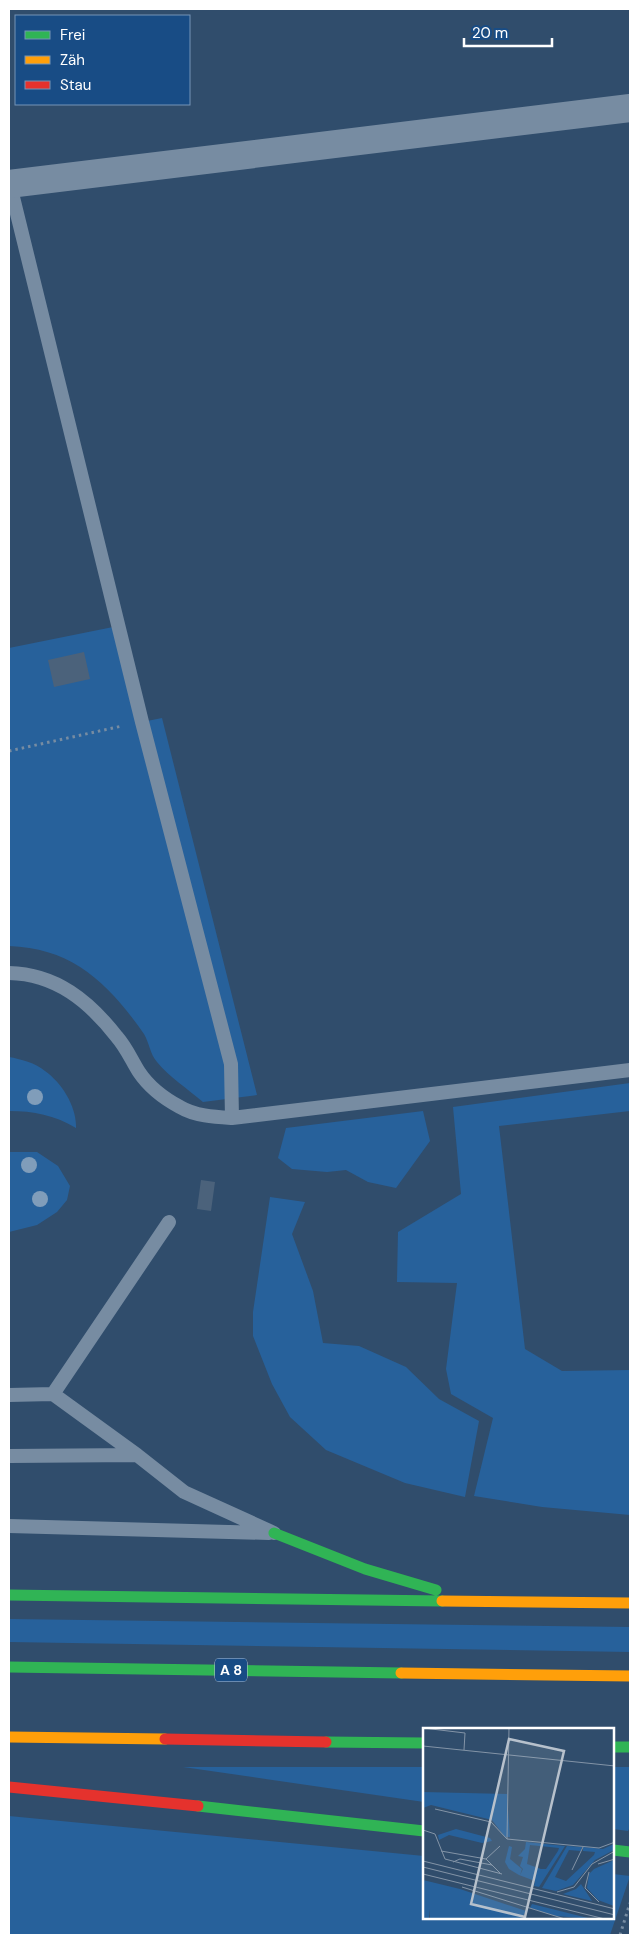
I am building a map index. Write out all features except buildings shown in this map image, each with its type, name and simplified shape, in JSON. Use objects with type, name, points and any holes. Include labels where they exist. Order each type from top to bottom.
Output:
[{"type":"highway","points":[[274,1533],[365,1569],[414,1585],[482,1600]]},
{"type":"highway","points":[[9,1595],[482,1600],[630,1604]]},
{"type":"highway","name":"A 8","points":[[9,1668],[630,1676]]},
{"type":"highway","points":[[9,1737],[423,1744]]},
{"type":"highway","points":[[614,1747],[630,1747]]},
{"type":"highway","points":[[9,1787],[80,1793],[423,1831]]},
{"type":"highway","points":[[614,1850],[630,1852]]},
{"type":"street","points":[[9,182],[630,108]]},
{"type":"lane","points":[[9,182],[142,722],[231,1064],[232,1118]]},
{"type":"lane","points":[[9,973],[46,979],[71,991],[93,1009],[118,1038],[146,1080],[156,1090],[181,1109],[204,1115],[232,1118],[630,1070]]},
{"type":"lane","points":[[53,1394],[169,1222]]},
{"type":"lane","points":[[9,1395],[53,1394],[184,1492],[274,1533]]},
{"type":"lane","points":[[9,1456],[136,1455]]},
{"type":"lane","points":[[9,1526],[274,1533]]},
{"type":"path","points":[[9,751],[142,722]]},
{"type":"path","points":[[620,1935],[630,1903]]},
{"type":"shaded area","points":[[118,626],[142,722],[162,718],[257,1095],[203,1102],[173,1078],[157,1062],[144,1034],[131,1016],[103,985],[87,972],[71,962],[52,954],[32,948],[9,946],[9,648]]},
{"type":"shaded area","points":[[9,1057],[23,1060],[41,1068],[57,1082],[71,1104],[76,1120],[76,1128],[44,1115],[9,1111]]},
{"type":"shaded area","points":[[630,1083],[630,1111],[499,1126],[525,1349],[562,1371],[630,1370],[630,1515],[542,1507],[474,1496],[493,1418],[451,1394],[446,1369],[457,1283],[397,1282],[398,1232],[461,1194],[453,1107]]},
{"type":"shaded area","points":[[423,1111],[430,1141],[396,1188],[368,1182],[346,1170],[327,1172],[292,1169],[278,1158],[286,1128]]},
{"type":"shaded area","points":[[9,1152],[37,1152],[58,1166],[70,1186],[67,1200],[57,1212],[37,1225],[9,1232]]},
{"type":"shaded area","points":[[270,1197],[305,1202],[292,1234],[313,1291],[323,1343],[359,1346],[406,1367],[439,1399],[479,1421],[465,1497],[405,1483],[326,1450],[290,1417],[272,1384],[253,1336],[253,1312]]},
{"type":"shaded area","points":[[9,1619],[630,1627],[630,1652],[9,1642]]},
{"type":"shaded area","points":[[183,1767],[423,1767],[423,1802]]},
{"type":"shaded area","points":[[614,1767],[630,1767],[630,1827],[628,1831],[614,1829]]},
{"type":"shaded area","points":[[9,1816],[423,1856],[423,1919],[614,1919],[614,1874],[630,1876],[610,1935],[9,1935]]},
{"type":"traffic: fast","points":[[274,1533],[365,1569],[436,1590]]},
{"type":"traffic: fast","points":[[9,1595],[442,1601]]},
{"type":"traffic: fast","points":[[9,1667],[401,1673]]},
{"type":"traffic: fast","points":[[326,1742],[423,1743]]},
{"type":"traffic: fast","points":[[614,1747],[630,1747]]},
{"type":"traffic: fast","points":[[198,1806],[423,1831]]},
{"type":"traffic: fast","points":[[614,1850],[630,1852]]},
{"type":"traffic: slow","points":[[442,1601],[630,1603]]},
{"type":"traffic: slow","points":[[401,1673],[630,1676]]},
{"type":"traffic: slow","points":[[9,1737],[165,1739]]},
{"type":"traffic: jam","points":[[165,1739],[326,1742]]},
{"type":"traffic: jam","points":[[9,1787],[198,1806]]}]
